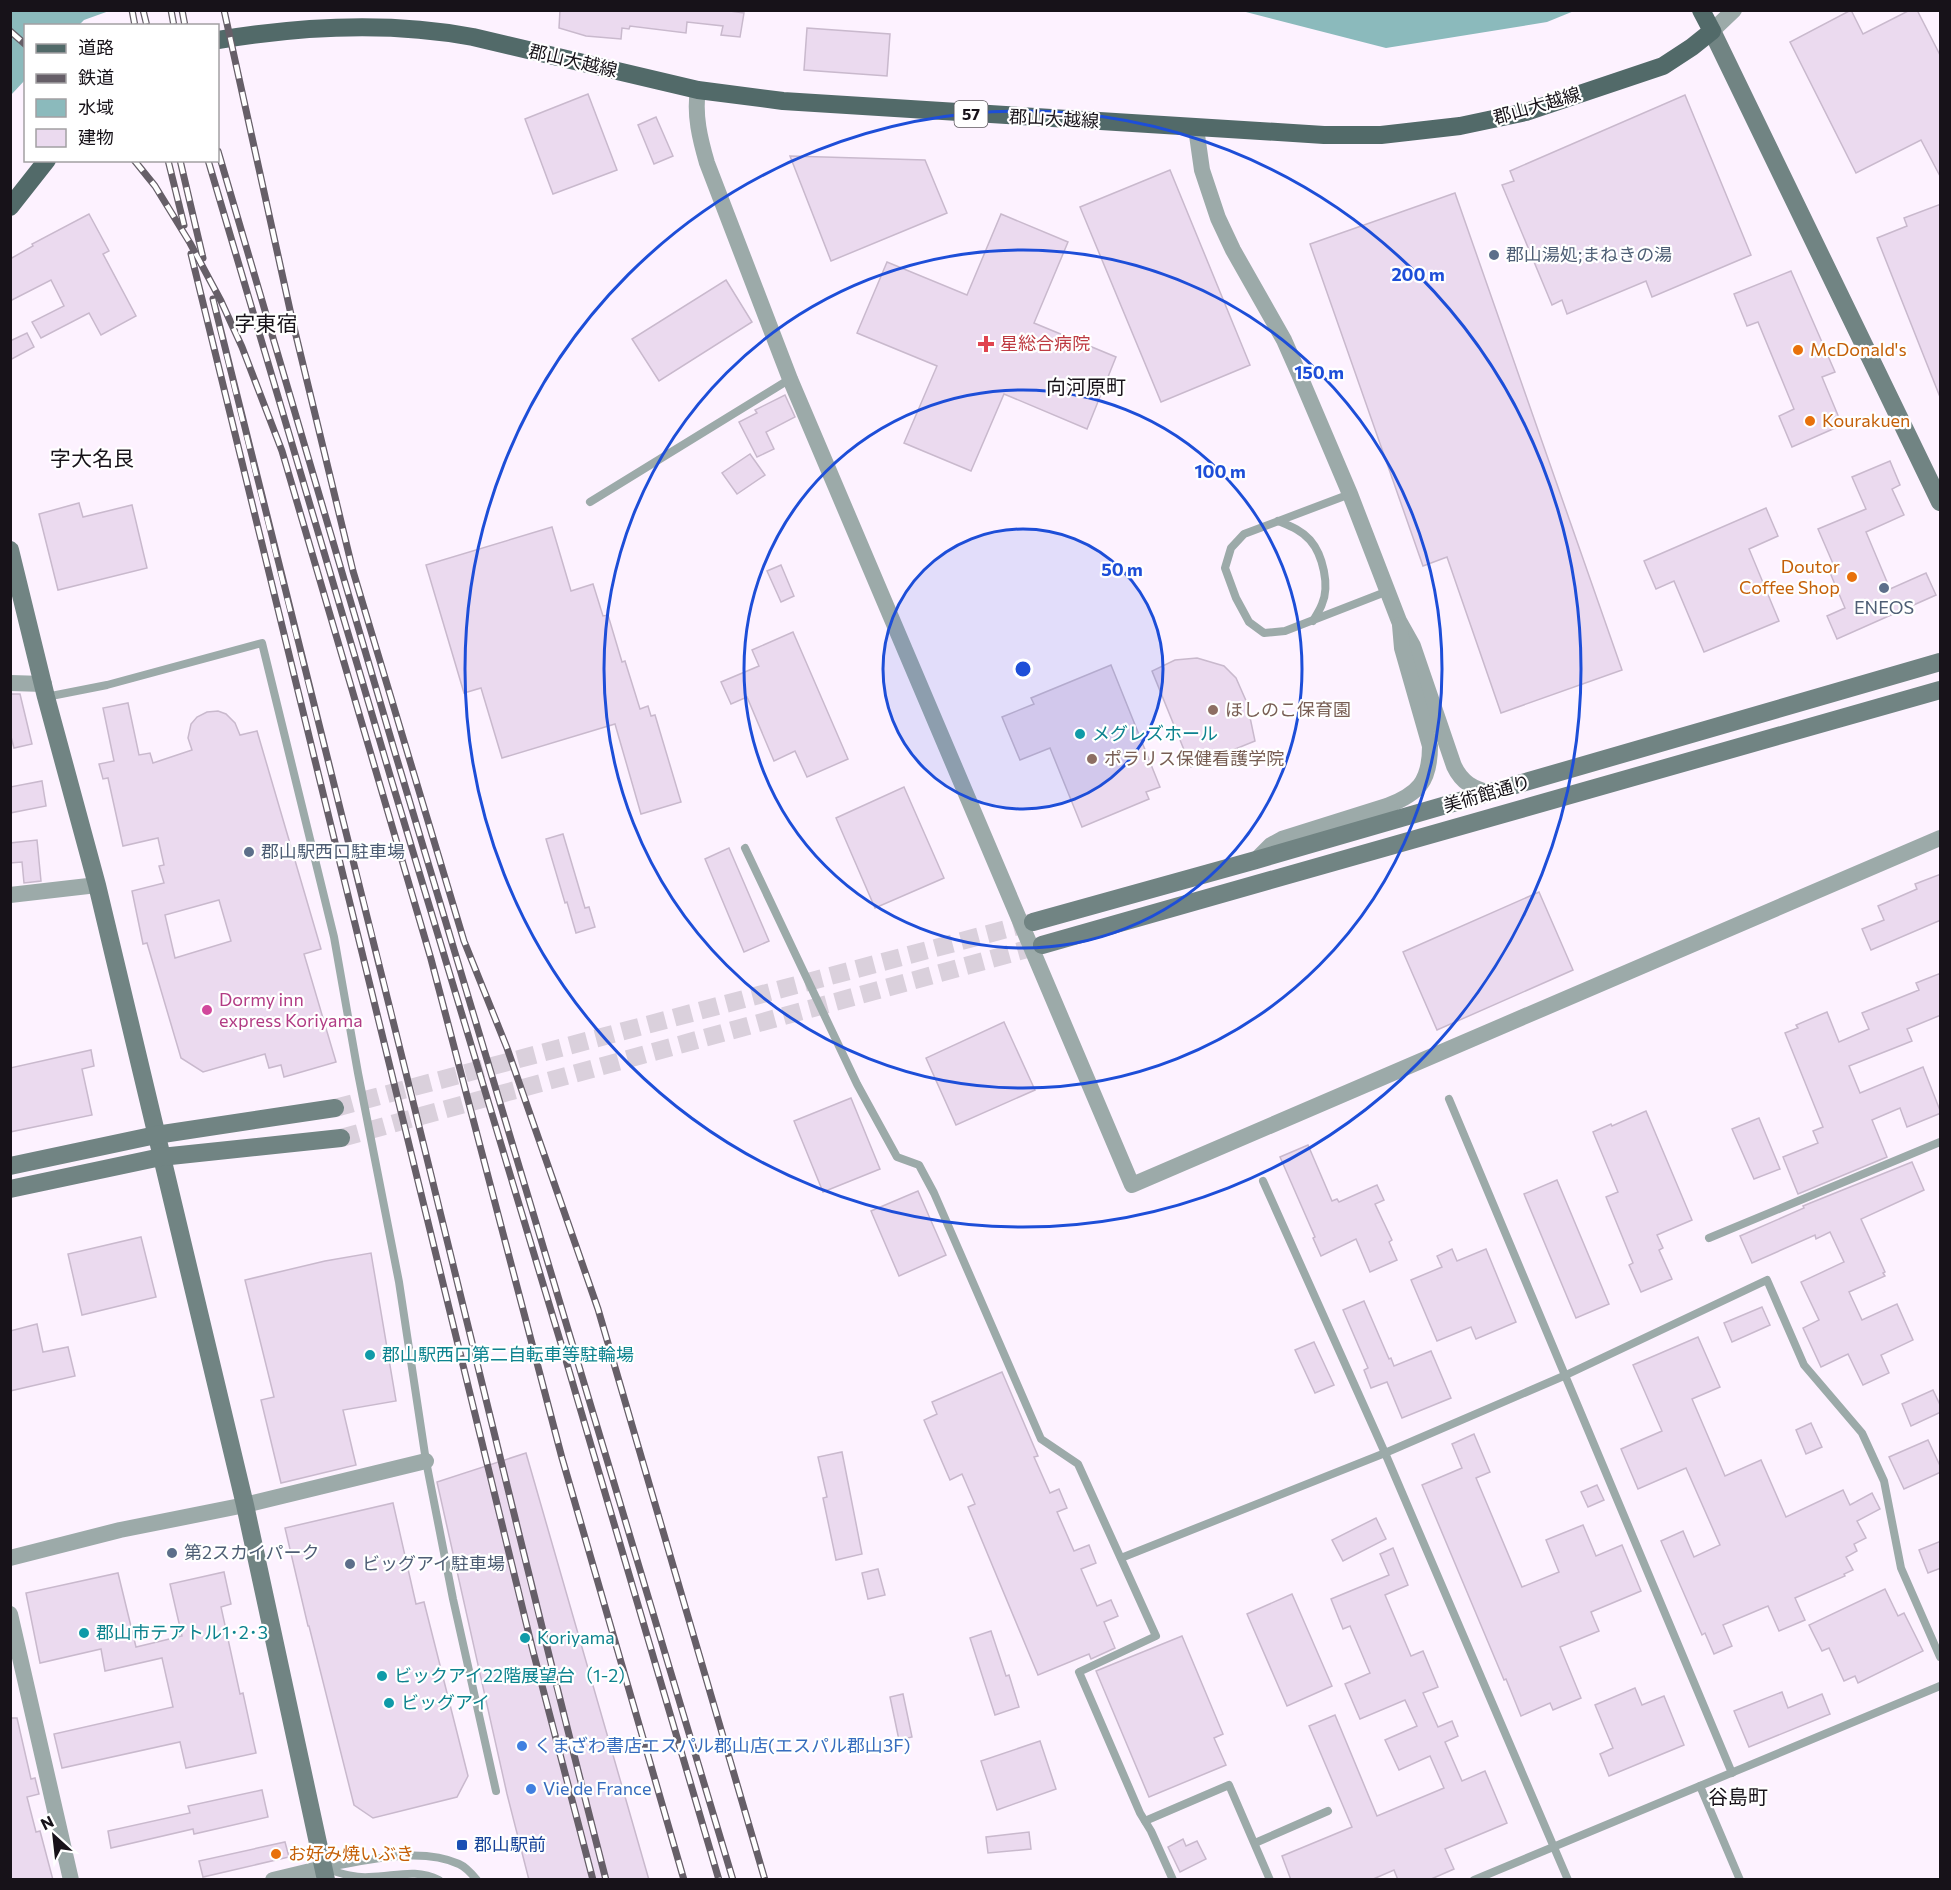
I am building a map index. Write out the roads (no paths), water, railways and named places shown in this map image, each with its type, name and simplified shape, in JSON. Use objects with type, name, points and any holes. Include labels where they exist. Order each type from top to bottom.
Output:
[{"type":"main road","name":"郡山大越線","points":[[219,40],[252,34],[343,27],[402,26],[473,37],[698,90],[783,101],[1196,128],[1324,135],[1382,135],[1460,126],[1526,112],[1663,66],[1692,47],[1706,19]]},
{"type":"main road","points":[[10,207],[45,162]]},
{"type":"street","points":[[1734,10],[1706,19],[1941,502]]},
{"type":"street","points":[[698,90],[696,110],[700,139],[707,163],[790,379],[1132,1185],[1941,838]]},
{"type":"street","points":[[1196,128],[1202,170],[1218,218],[1233,250],[1284,340],[1350,494],[1400,621],[1413,646],[1457,774],[1472,787],[1490,793]]},
{"type":"street","points":[[10,550],[97,885],[245,1505],[325,1874],[273,1880]]},
{"type":"street","points":[[1256,860],[1271,845],[1282,839],[1387,806],[1403,800],[1418,789],[1428,767],[1430,746],[1402,648],[1400,621]]},
{"type":"street","name":"美術館通り","points":[[1033,922],[1941,662]]},
{"type":"street","points":[[10,682],[45,691]]},
{"type":"street","name":"美術館通り","points":[[1042,945],[1941,690]]},
{"type":"street","points":[[10,895],[97,885]]},
{"type":"street","points":[[10,1166],[156,1135],[335,1108]]},
{"type":"street","points":[[10,1189],[161,1157],[340,1138]]},
{"type":"street","points":[[10,1558],[120,1530],[245,1505],[426,1461]]},
{"type":"street","points":[[10,1614],[70,1880]]},
{"type":"lane","points":[[590,502],[790,379]]},
{"type":"lane","points":[[1350,494],[1244,534],[1231,548],[1226,568],[1236,598],[1249,622],[1264,633],[1285,631],[1388,591]]},
{"type":"lane","points":[[1278,521],[1297,529],[1311,541],[1321,562],[1326,584],[1323,602],[1313,621]]},
{"type":"lane","points":[[45,691],[107,685],[262,643],[334,937],[399,1282],[426,1461],[453,1599],[496,1791]]},
{"type":"lane","points":[[745,848],[857,1084],[897,1157],[919,1165],[934,1192],[1041,1439],[1078,1464],[1156,1636],[1079,1672],[1140,1813],[1173,1880]]},
{"type":"lane","points":[[1449,1099],[1732,1773]]},
{"type":"lane","points":[[1709,1238],[1941,1142]]},
{"type":"lane","points":[[1263,1181],[1385,1453],[1568,1880]]},
{"type":"lane","points":[[1121,1558],[1385,1453],[1566,1375],[1767,1280],[1804,1365],[1862,1433],[1880,1471],[1901,1568],[1941,1657]]},
{"type":"lane","points":[[1474,1880],[1941,1686]]},
{"type":"lane","points":[[1145,1821],[1229,1785],[1270,1880]]},
{"type":"lane","points":[[1700,1786],[1740,1880]]},
{"type":"lane","points":[[1255,1843],[1328,1810]]},
{"type":"lane","points":[[325,1874],[404,1856],[429,1857],[461,1864],[477,1880]]},
{"type":"lane","points":[[325,1874],[368,1877],[423,1873],[440,1880]]},
{"type":"water","points":[[11,10],[109,10],[84,20],[80,24],[24,24],[24,81],[11,95]]},
{"type":"water","points":[[1242,11],[1574,11],[1547,22],[1386,48]]},
{"type":"tunnel","points":[[335,1108],[1033,922]]},
{"type":"tunnel","points":[[341,1138],[1042,945]]},
{"type":"railway","points":[[132,10],[135,24]]},
{"type":"railway","points":[[143,10],[146,24]]},
{"type":"railway","points":[[171,10],[174,24]]},
{"type":"railway","points":[[182,10],[185,24]]},
{"type":"railway","points":[[224,10],[292,319],[353,571],[464,941],[507,1048],[598,1309],[765,1880]]},
{"type":"railway","points":[[10,31],[24,43]]},
{"type":"railway","points":[[219,154],[396,756],[733,1880]]},
{"type":"railway","points":[[136,162],[155,186],[190,243],[221,301],[242,347],[282,451],[431,959],[562,1458],[684,1880]]},
{"type":"railway","points":[[168,162],[184,225]]},
{"type":"railway","points":[[180,162],[203,258]]},
{"type":"railway","points":[[209,162],[719,1880]]},
{"type":"railway","points":[[191,254],[533,1651],[593,1880]]},
{"type":"railway","points":[[213,299],[606,1880]]},
{"type":"place","name":"郡山湯処;まねきの湯","points":[[1494,255]]},
{"type":"place","name":"星総合病院","points":[[986,344]]},
{"type":"place","name":"McDonald's","points":[[1798,350]]},
{"type":"place","name":"Kourakuen","points":[[1810,421]]},
{"type":"place","name":"Doutor Coffee Shop","points":[[1852,577]]},
{"type":"place","name":"ENEOS","points":[[1884,588]]},
{"type":"place","name":"ほしのこ保育園","points":[[1213,710]]},
{"type":"place","name":"メグレズホール","points":[[1080,734]]},
{"type":"place","name":"ポラリス保健看護学院","points":[[1092,759]]},
{"type":"place","name":"郡山駅西口駐車場","points":[[249,852]]},
{"type":"place","name":"Dormy inn express Koriyama","points":[[207,1010]]},
{"type":"place","name":"郡山駅西口第二自転車等駐輪場","points":[[370,1355]]},
{"type":"place","name":"第2スカイパーク","points":[[172,1553]]},
{"type":"place","name":"ビッグアイ駐車場","points":[[350,1564]]},
{"type":"place","name":"郡山市テアトル1･2･3","points":[[84,1633]]},
{"type":"place","name":"Koriyama","points":[[525,1638]]},
{"type":"place","name":"ビックアイ22階展望台（1-2）","points":[[382,1676]]},
{"type":"place","name":"ビッグアイ","points":[[389,1703]]},
{"type":"place","name":"くまざわ書店エスパル郡山店(エスパル郡山3F)","points":[[522,1746]]},
{"type":"place","name":"Vie de France","points":[[531,1789]]},
{"type":"place","name":"郡山駅前","points":[[462,1845]]},
{"type":"place","name":"お好み焼いぶき","points":[[276,1854]]},
{"type":"district","name":"字東宿","points":[[266,324]]},
{"type":"district","name":"向河原町","points":[[1086,387]]},
{"type":"district","name":"字大名艮","points":[[92,459]]},
{"type":"district","name":"谷島町","points":[[1738,1797]]}]
